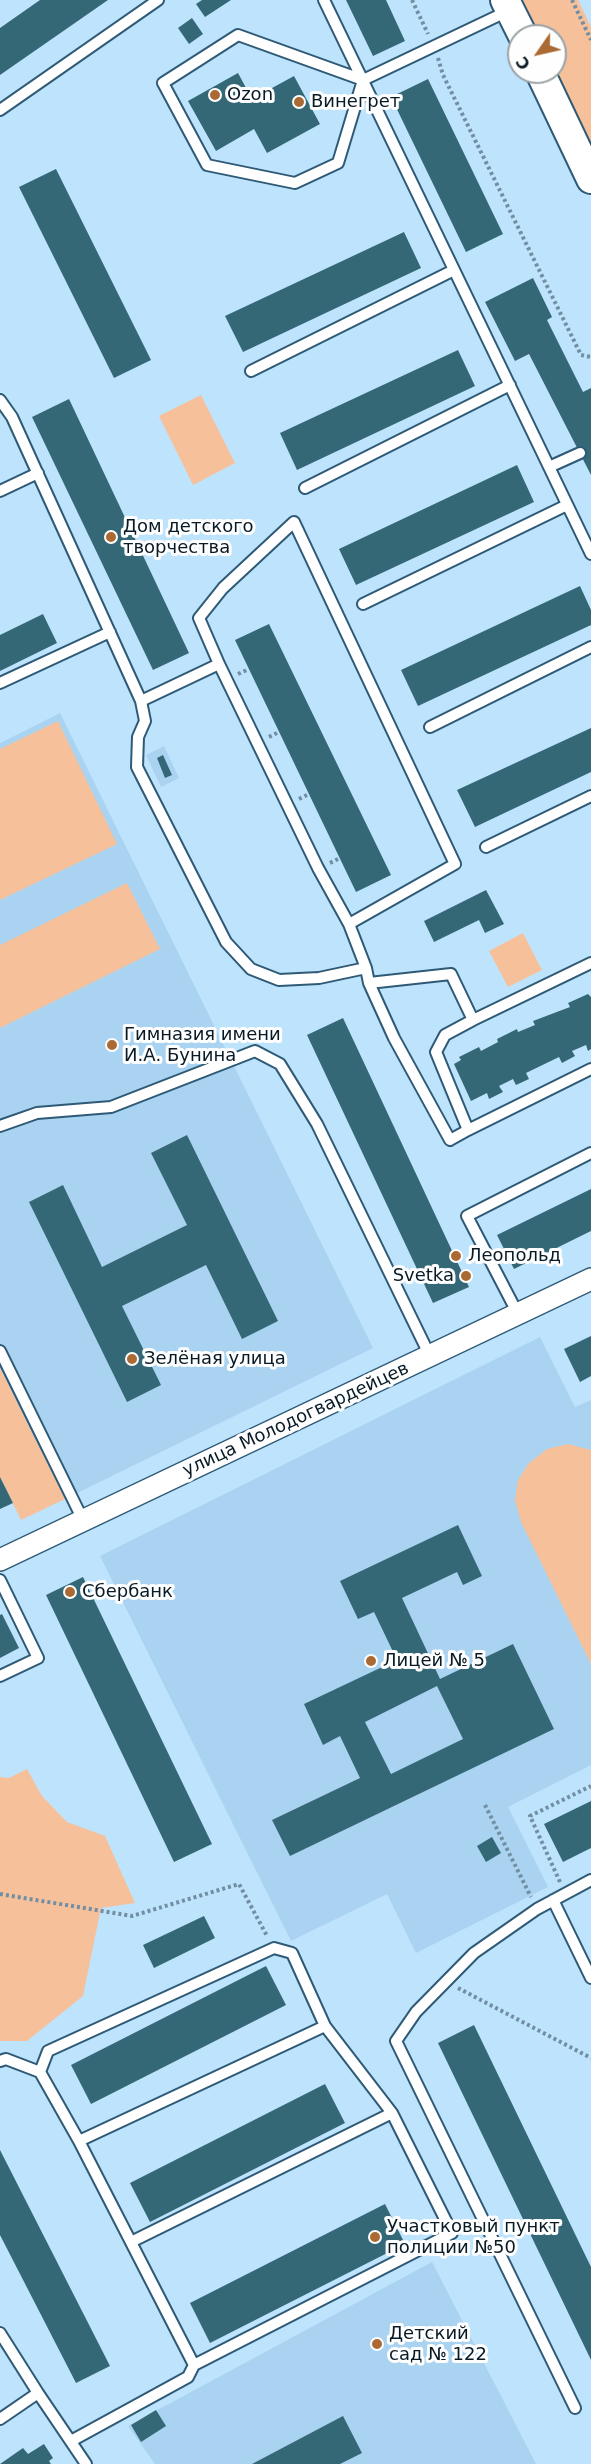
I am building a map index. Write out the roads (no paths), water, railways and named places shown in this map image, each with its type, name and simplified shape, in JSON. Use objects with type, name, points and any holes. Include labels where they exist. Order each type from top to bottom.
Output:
[{"type":"street","points":[[508,5],[517,24]]},
{"type":"street","points":[[546,84],[591,179]]},
{"type":"street","name":"улица Молодогвардейцев","points":[[0,1560],[591,1279]]},
{"type":"lane","points":[[0,110],[158,0]]},
{"type":"lane","points":[[324,0],[591,554]]},
{"type":"lane","points":[[363,80],[338,163],[295,183],[207,165],[163,83],[238,35],[363,80],[434,46],[508,5]]},
{"type":"lane","points":[[251,371],[454,270]]},
{"type":"lane","points":[[304,488],[510,385]]},
{"type":"lane","points":[[0,402],[12,417],[38,472],[141,701],[145,721],[138,737],[137,767],[226,942],[251,969],[279,980],[319,978],[366,969]]},
{"type":"lane","points":[[549,466],[579,453]]},
{"type":"lane","points":[[0,491],[38,472]]},
{"type":"lane","points":[[363,604],[567,505]]},
{"type":"lane","points":[[349,924],[454,864],[294,522],[223,588],[199,618],[318,868],[349,924],[369,983],[394,1038],[450,1140],[591,1069]]},
{"type":"lane","points":[[0,683],[110,632]]},
{"type":"lane","points":[[430,726],[591,647]]},
{"type":"lane","points":[[141,701],[219,664]]},
{"type":"lane","points":[[486,847],[591,796]]},
{"type":"lane","points":[[468,1130],[436,1052],[445,1035],[591,963]]},
{"type":"lane","points":[[369,983],[451,974],[473,1020]]},
{"type":"lane","points":[[0,1126],[37,1113],[111,1107],[255,1051],[280,1064],[317,1124],[430,1356]]},
{"type":"lane","points":[[518,1314],[467,1215],[591,1153]]},
{"type":"lane","points":[[0,1351],[83,1520]]},
{"type":"lane","points":[[0,1580],[38,1658],[0,1676]]},
{"type":"lane","points":[[575,2408],[396,2041],[416,2012],[474,1953],[537,1908],[591,1880]]},
{"type":"lane","points":[[553,1900],[591,1978]]},
{"type":"lane","points":[[40,2072],[48,2051],[274,1947],[292,1953],[326,2026],[392,2113],[452,2233],[194,2365],[188,2377],[71,2441]]},
{"type":"lane","points":[[79,2141],[326,2026]]},
{"type":"lane","points":[[0,2061],[6,2059],[40,2072],[79,2141],[194,2365]]},
{"type":"lane","points":[[131,2242],[392,2113]]},
{"type":"lane","points":[[0,2333],[86,2464]]},
{"type":"lane","points":[[0,2418],[38,2393]]},
{"type":"place","name":"Ozon","points":[[215,95]]},
{"type":"place","name":"Винегрет","points":[[299,102]]},
{"type":"place","name":"Дом детского творчества","points":[[111,537]]},
{"type":"place","name":"Гимназия имени И.А. Бунина","points":[[112,1045]]},
{"type":"place","name":"Леопольд","points":[[456,1256]]},
{"type":"place","name":"Svetka","points":[[466,1276]]},
{"type":"place","name":"Зелёная улица","points":[[132,1359]]},
{"type":"place","name":"Сбербанк","points":[[70,1592]]},
{"type":"place","name":"Лицей № 5","points":[[371,1661]]},
{"type":"place","name":"Участковый пункт полиции №50","points":[[375,2237]]},
{"type":"place","name":"Детский сад № 122","points":[[377,2344]]}]
